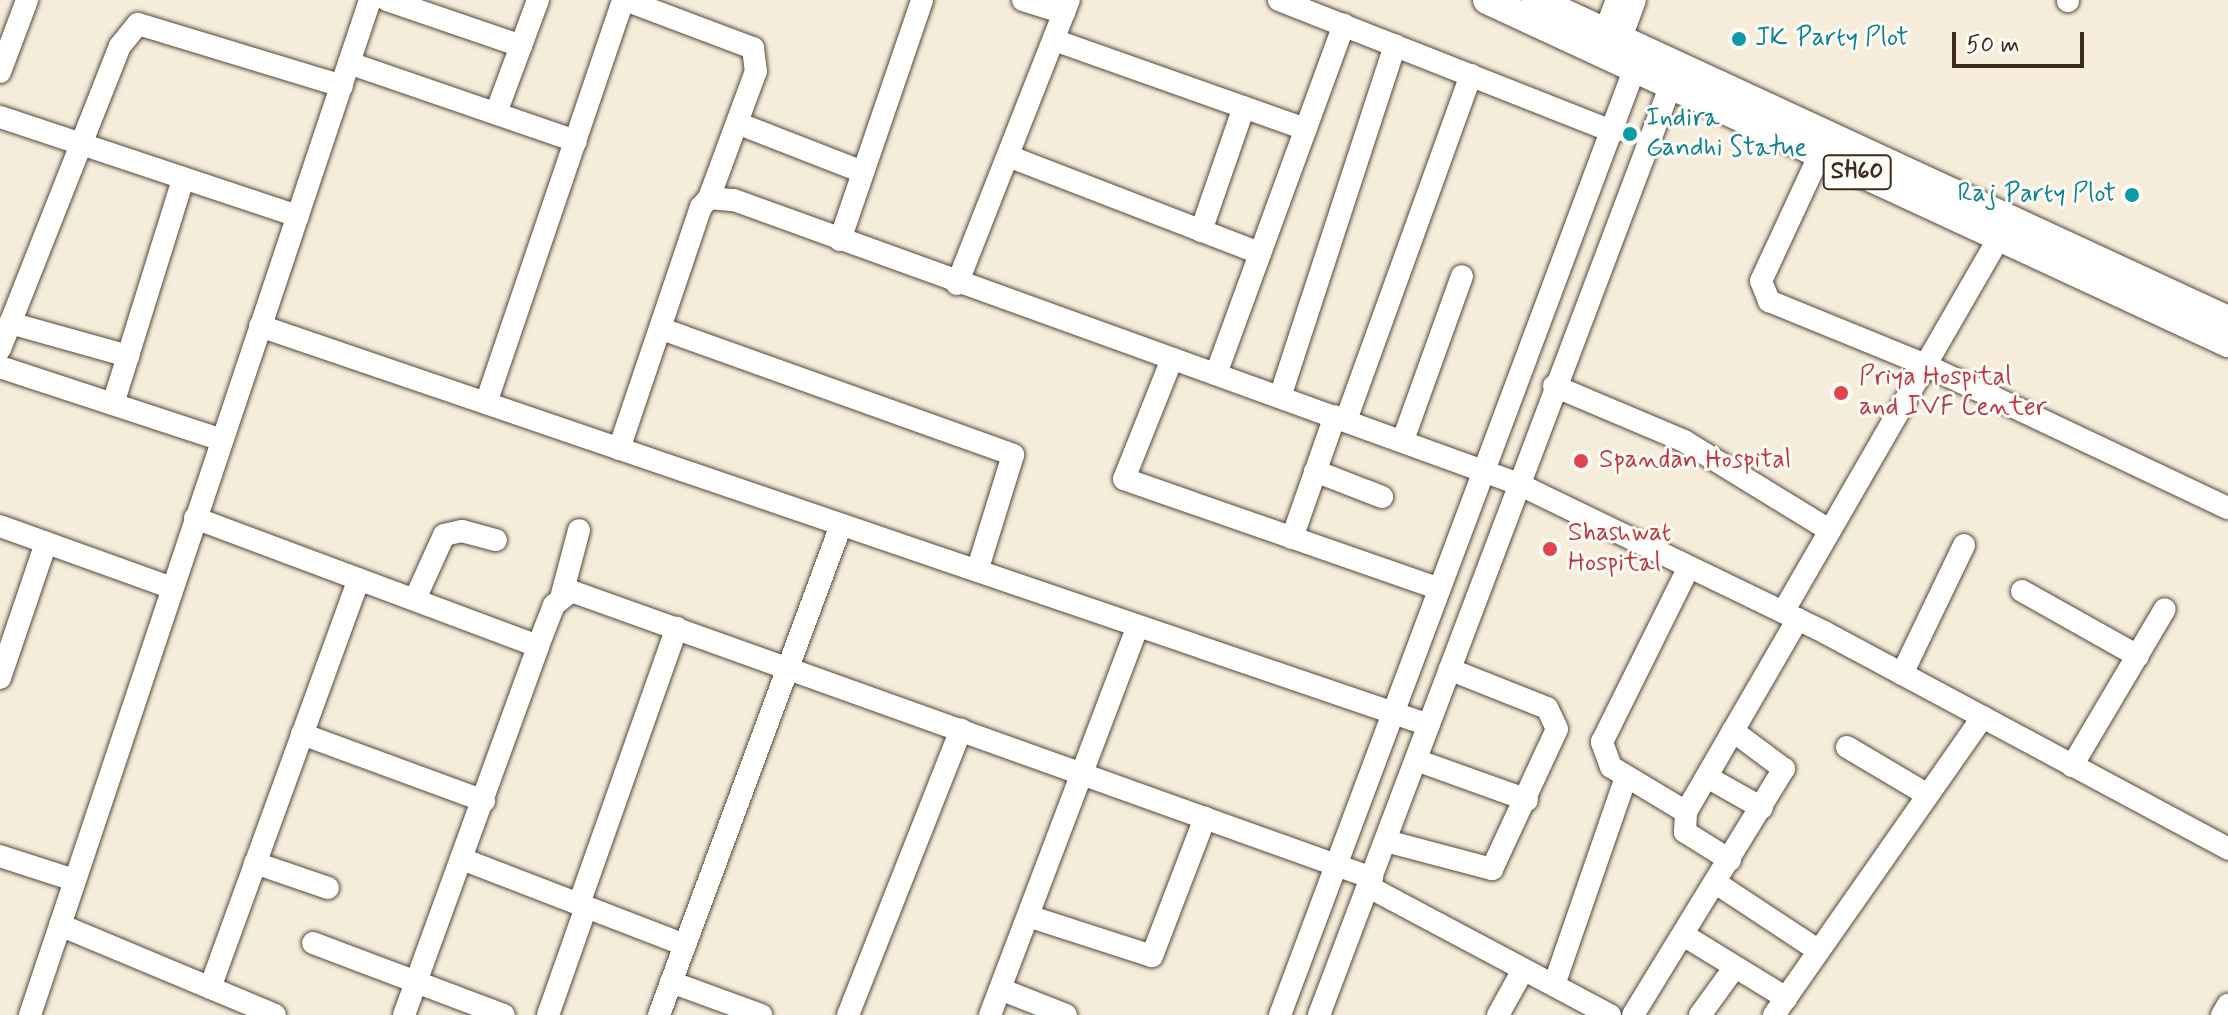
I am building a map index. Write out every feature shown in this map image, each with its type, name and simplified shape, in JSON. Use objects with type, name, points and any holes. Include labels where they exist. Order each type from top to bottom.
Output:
[{"type":"main road","name":"SH60","points":[[1487,0],[1626,46]]},
{"type":"main road","name":"SH60","points":[[1536,0],[1626,46],[1820,154],[1998,240],[2228,343]]},
{"type":"main road","name":"SH60","points":[[1674,75],[2228,320]]},
{"type":"street","points":[[0,72],[27,0]]},
{"type":"street","points":[[30,1015],[370,0]]},
{"type":"street","points":[[387,0],[521,46]]},
{"type":"street","points":[[496,113],[538,0]]},
{"type":"street","points":[[486,403],[624,0],[753,48],[756,71],[619,449]]},
{"type":"street","points":[[840,240],[922,0]]},
{"type":"street","points":[[957,284],[1067,6],[1023,0]]},
{"type":"street","points":[[1279,0],[1614,132]]},
{"type":"street","points":[[1617,0],[1626,46]]},
{"type":"street","points":[[1280,1015],[1338,866],[1482,471],[1614,132],[1635,0]]},
{"type":"street","points":[[0,349],[120,46],[138,24],[342,86]]},
{"type":"street","points":[[1216,374],[1344,25]]},
{"type":"street","points":[[1054,40],[1306,129]]},
{"type":"street","points":[[1280,397],[1395,45]]},
{"type":"street","points":[[349,63],[576,141]]},
{"type":"street","points":[[1292,538],[1315,471],[1340,418],[1471,75]]},
{"type":"street","points":[[1319,1015],[1429,725],[1516,483],[1674,75]]},
{"type":"street","points":[[1201,231],[1244,107]]},
{"type":"street","points":[[0,117],[298,216]]},
{"type":"street","points":[[737,123],[863,172]]},
{"type":"street","points":[[1820,154],[1761,281],[1764,295],[1923,364],[2228,508]]},
{"type":"street","points":[[1008,156],[1260,253]]},
{"type":"street","points":[[113,404],[183,179]]},
{"type":"street","points":[[709,198],[840,240],[1516,483],[1790,616],[2228,849]]},
{"type":"street","points":[[1730,860],[1685,832],[1686,812],[1733,731],[1829,530],[1998,240]]},
{"type":"street","points":[[1403,440],[1462,276]]},
{"type":"street","points":[[10,323],[128,356]]},
{"type":"street","points":[[260,326],[1429,725]]},
{"type":"street","points":[[662,329],[1013,455],[977,571]]},
{"type":"street","points":[[1172,359],[1124,479],[1439,589]]},
{"type":"street","points":[[0,367],[222,440]]},
{"type":"street","points":[[1554,386],[1684,441],[1829,530]]},
{"type":"street","points":[[1315,471],[1382,497]]},
{"type":"street","points":[[195,518],[538,646]]},
{"type":"street","points":[[659,1015],[841,525]]},
{"type":"street","points":[[0,526],[172,588]]},
{"type":"street","points":[[404,1015],[538,646],[562,594],[579,530]]},
{"type":"street","points":[[415,599],[444,535],[462,531],[496,540]]},
{"type":"street","points":[[0,678],[46,543]]},
{"type":"street","points":[[1902,674],[1964,545]]},
{"type":"street","points":[[1686,812],[1626,777],[1602,754],[1602,742],[1689,567]]},
{"type":"street","points":[[210,988],[359,579]]},
{"type":"street","points":[[2022,591],[2138,656]]},
{"type":"street","points":[[562,594],[582,592],[1338,866],[1610,1015]]},
{"type":"street","points":[[2072,766],[2165,609]]},
{"type":"street","points":[[990,1015],[1138,626]]},
{"type":"street","points":[[548,1015],[582,905],[677,628]]},
{"type":"street","points":[[1386,841],[1492,869],[1527,800],[1556,716],[1449,669]]},
{"type":"street","points":[[1685,936],[1735,967],[1780,1007],[1983,717]]},
{"type":"street","points":[[848,1015],[961,730]]},
{"type":"street","points":[[1633,1015],[1762,808],[1782,762],[1733,731]]},
{"type":"street","points":[[302,734],[484,801]]},
{"type":"street","points":[[1847,747],[1928,795]]},
{"type":"street","points":[[1416,760],[1527,800]]},
{"type":"street","points":[[1554,985],[1626,777]]},
{"type":"street","points":[[1707,777],[1762,808]]},
{"type":"street","points":[[1028,916],[1152,956],[1205,818]]},
{"type":"street","points":[[0,856],[74,880]]},
{"type":"street","points":[[462,859],[685,945]]},
{"type":"street","points":[[255,863],[328,888]]},
{"type":"street","points":[[1716,883],[1819,951]]},
{"type":"street","points":[[60,925],[275,1015]]},
{"type":"street","points":[[313,943],[504,1015]]},
{"type":"street","points":[[1700,1015],[1735,967]]},
{"type":"street","points":[[1498,1015],[1523,970]]},
{"type":"street","points":[[671,982],[750,1013]]},
{"type":"street","points":[[1000,989],[1066,1015]]},
{"type":"street","points":[[2222,1015],[2228,1005]]},
{"type":"place","name":"JK Party Plot","points":[[1739,39]]},
{"type":"place","name":"Indira Gandhi Statue","points":[[1630,134]]},
{"type":"place","name":"Raj Party Plot","points":[[2132,195]]},
{"type":"place","name":"Priya Hospital and IVF Center","points":[[1841,393]]},
{"type":"place","name":"Spandan Hospital","points":[[1581,461]]},
{"type":"place","name":"Shashwat Hospital","points":[[1550,549]]}]
